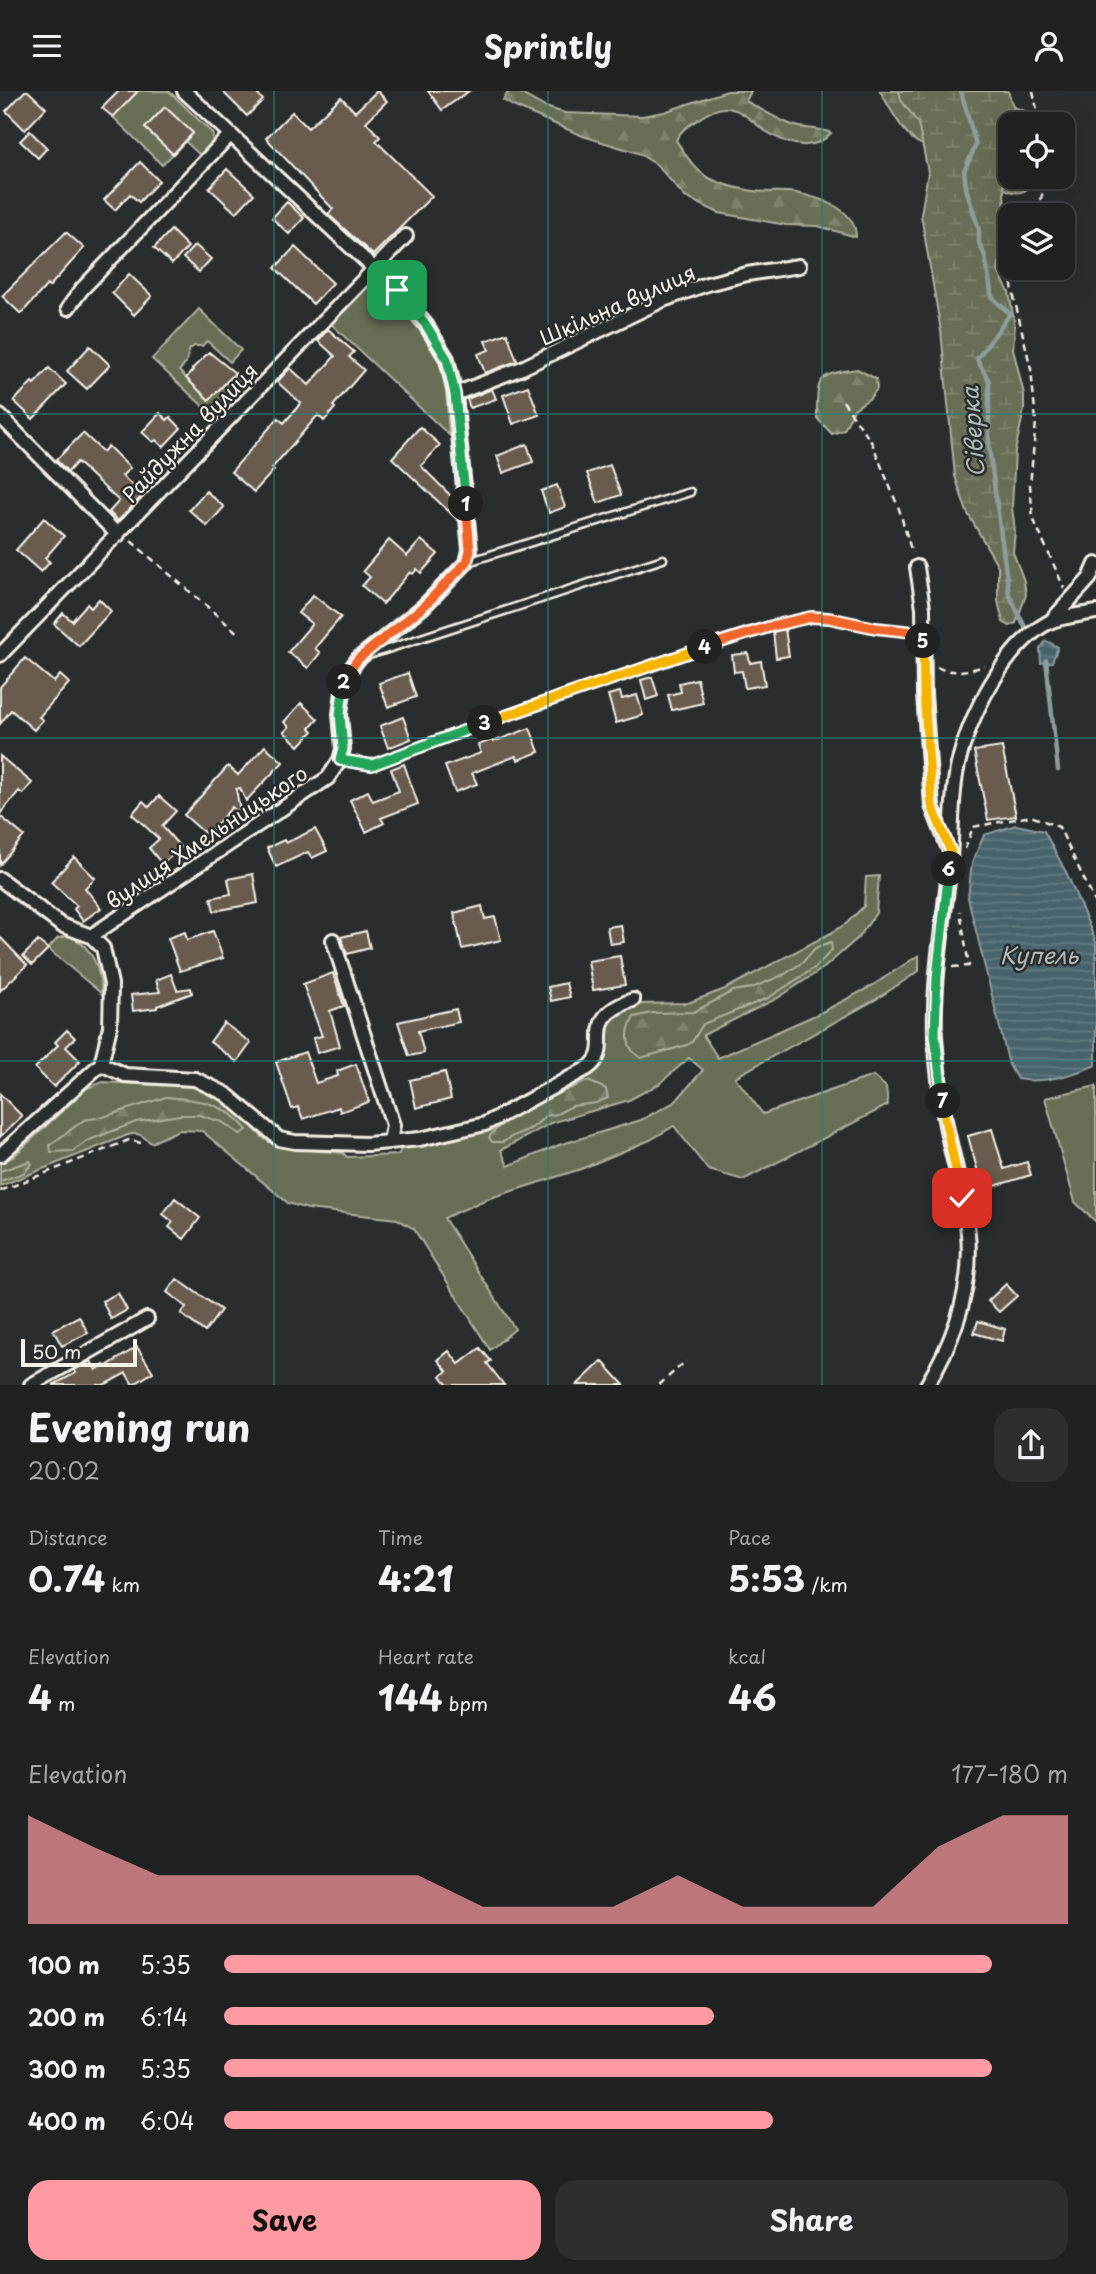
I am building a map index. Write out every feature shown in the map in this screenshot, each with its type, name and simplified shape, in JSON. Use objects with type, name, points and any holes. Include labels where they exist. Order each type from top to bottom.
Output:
[{"type":"street","points":[[184,91],[397,290],[426,325],[447,359],[455,394],[470,550],[467,562],[423,607],[358,659],[345,677],[340,714],[343,749],[340,760]]},
{"type":"street","points":[[68,308],[82,289],[230,135]]},
{"type":"street","name":"Райдужна вулиця","points":[[0,655],[405,236]]},
{"type":"street","name":"Шкільна вулиця","points":[[455,394],[522,369],[663,300],[707,284],[747,274],[799,266]]},
{"type":"street","points":[[0,416],[120,533]]},
{"type":"street","points":[[927,1385],[943,1358],[959,1314],[968,1275],[968,1235],[945,1119],[935,1035],[938,967],[957,852],[955,782],[961,749],[971,722],[996,675],[1024,642],[1050,622],[1090,578],[1096,564]]},
{"type":"street","points":[[917,567],[923,608],[924,694],[932,806],[957,852]]},
{"type":"street","points":[[1050,622],[1096,612]]},
{"type":"street","name":"вулиця Хмельницького","points":[[92,936],[328,778],[340,760]]},
{"type":"street","points":[[0,879],[61,925],[92,936],[103,948],[111,984],[110,1027],[101,1064],[0,1156]]},
{"type":"street","points":[[333,940],[393,1125],[390,1142]]},
{"type":"street","points":[[101,1064],[125,1075],[195,1079],[226,1094],[279,1139],[368,1145],[420,1139],[485,1124],[588,1068],[598,1056],[599,1034],[607,1013],[633,1000]]},
{"type":"street","points":[[32,1385],[147,1319]]},
{"type":"lane","points":[[467,562],[690,492]]},
{"type":"lane","points":[[358,659],[663,559]]},
{"type":"lane","points":[[340,760],[372,765],[533,705],[759,629]]},
{"type":"path","points":[[1033,91],[1037,112]]},
{"type":"path","points":[[1011,280],[1031,369],[1036,422],[1030,485],[1033,519],[1069,599]]},
{"type":"path","points":[[843,401],[872,443],[899,509],[917,567]]},
{"type":"path","points":[[120,533],[240,635]]},
{"type":"path","points":[[759,629],[811,617],[923,633]]},
{"type":"path","points":[[923,657],[940,670],[963,671],[1007,661]]},
{"type":"path","points":[[957,852],[973,827],[1031,816],[1059,827],[1096,904]]},
{"type":"path","points":[[938,967],[969,966],[959,909]]},
{"type":"path","points":[[0,1191],[130,1140],[141,1143]]},
{"type":"path","points":[[659,1385],[686,1361]]},
{"type":"green space","points":[[138,91],[169,91],[213,134],[212,144],[201,156],[185,141],[193,133],[165,107],[145,128],[173,154],[162,165],[113,117]]},
{"type":"green space","points":[[509,91],[518,92],[545,107],[565,113],[642,116],[664,112],[727,91],[751,91],[746,101],[774,117],[797,127],[831,133],[816,143],[800,145],[767,132],[737,111],[722,108],[702,116],[686,127],[676,140],[693,165],[707,177],[738,188],[796,193],[826,201],[850,219],[856,237],[818,226],[786,225],[719,213],[685,197],[657,165],[638,153],[583,136],[513,106],[503,100]]},
{"type":"green space","points":[[880,91],[992,91],[1003,103],[1027,112],[998,112],[998,185],[960,157],[914,140],[900,124]]},
{"type":"green space","points":[[899,91],[1008,91],[1014,110],[998,112],[998,189],[1004,189],[1005,203],[998,203],[998,280],[1003,280],[1009,292],[1015,326],[1013,349],[1024,394],[1024,410],[1015,451],[1012,507],[1015,531],[1013,552],[1024,581],[1026,595],[1016,623],[1010,626],[1003,622],[998,601],[998,566],[967,512],[955,476],[941,331],[921,215],[928,172],[918,123],[901,100]]},
{"type":"green space","points":[[1006,189],[1026,189],[1019,192]]},
{"type":"green space","points":[[371,280],[378,281],[429,341],[440,364],[444,381],[449,435],[330,323]]},
{"type":"green space","points":[[199,309],[241,350],[230,362],[207,341],[202,346],[194,346],[189,350],[186,363],[179,371],[209,400],[235,373],[250,387],[218,420],[152,359]]},
{"type":"green space","points":[[857,369],[876,379],[877,389],[870,398],[854,409],[844,430],[832,434],[817,418],[819,386],[826,376]]},
{"type":"green space","points":[[879,876],[876,913],[859,937],[825,967],[778,998],[703,1035],[718,1058],[820,1013],[870,987],[919,955],[919,971],[875,1000],[735,1077],[763,1114],[873,1076],[886,1087],[888,1105],[743,1180],[708,1170],[674,1126],[650,1140],[581,1169],[487,1199],[444,1218],[515,1329],[490,1350],[414,1229],[397,1219],[308,1209],[288,1203],[202,1131],[179,1130],[151,1143],[141,1135],[128,1135],[0,1186],[0,1163],[13,1157],[87,1088],[103,1082],[193,1087],[222,1101],[263,1138],[279,1147],[343,1153],[347,1157],[398,1155],[402,1148],[486,1128],[590,1072],[607,1024],[619,1010],[638,1004],[688,1003],[725,989],[847,923],[864,906],[866,877]],"holes":[[[689,1058],[703,1070],[675,1102],[641,1120],[559,1145],[508,1166],[501,1150],[551,1123],[629,1100],[659,1084]]]},
{"type":"green space","points":[[70,936],[85,946],[94,960],[100,976],[102,994],[48,949],[58,938]]},
{"type":"green space","points":[[831,942],[832,950],[816,967],[768,998],[703,1024],[692,1042],[687,1045],[641,1058],[629,1045],[629,1028],[634,1017],[652,1013],[694,1012],[733,991],[752,988],[785,974],[803,962],[815,948]]},
{"type":"green space","points":[[588,1081],[606,1089],[608,1098],[596,1103],[572,1106],[546,1116],[532,1128],[503,1142],[492,1142],[489,1137],[508,1120]]},
{"type":"green space","points":[[1096,1086],[1096,1222],[1075,1202],[1045,1098]]},
{"type":"green space","points":[[166,1097],[201,1101],[221,1108],[247,1130],[240,1134],[222,1122],[199,1115],[180,1115],[136,1122],[87,1141],[73,1151],[51,1152],[50,1145],[84,1120],[103,1117]]},
{"type":"green space","points":[[30,1161],[32,1164],[24,1173],[0,1181],[0,1171]]},
{"type":"water","points":[[1046,641],[1058,647],[1052,662],[1041,663],[1040,649]]},
{"type":"water","name":"Купель","points":[[1016,825],[1044,831],[1067,874],[1096,942],[1096,1065],[1047,1079],[1017,1079],[1009,1065],[968,898],[972,863],[984,835]]},
{"type":"building","points":[[25,91],[46,108],[25,130],[6,111]]},
{"type":"building","points":[[119,91],[138,91],[113,117],[102,108]]},
{"type":"building","points":[[222,91],[254,91],[263,100],[247,116]]},
{"type":"building","points":[[377,91],[387,101],[366,122],[380,137],[376,141],[432,196],[373,255],[328,214],[333,209],[266,138],[292,112],[308,128],[341,97],[355,112]]},
{"type":"building","points":[[428,91],[469,91],[442,110]]},
{"type":"building","points":[[165,107],[193,133],[173,154],[145,128]]},
{"type":"building","points":[[30,131],[47,148],[38,158],[20,141]]},
{"type":"building","points":[[140,162],[159,181],[139,202],[130,194],[115,210],[104,200]]},
{"type":"building","points":[[227,169],[254,194],[236,213],[209,188]]},
{"type":"building","points":[[287,202],[304,218],[289,234],[272,218]]},
{"type":"building","points":[[171,230],[188,247],[172,264],[154,248]]},
{"type":"building","points":[[66,232],[84,248],[21,314],[2,296]]},
{"type":"building","points":[[195,245],[211,259],[199,272],[183,258]]},
{"type":"building","points":[[295,247],[333,283],[313,304],[275,268]]},
{"type":"building","points":[[129,274],[152,296],[134,315],[112,293]]},
{"type":"building","points":[[328,329],[354,352],[349,357],[364,370],[333,406],[335,408],[324,421],[318,415],[254,492],[231,472],[278,418],[284,423],[301,403],[277,382],[290,368],[309,385],[335,356],[318,341]]},
{"type":"building","points":[[507,333],[517,361],[485,373],[478,354],[489,350],[485,341]]},
{"type":"building","points":[[90,346],[110,365],[87,389],[67,371]]},
{"type":"building","points":[[209,352],[235,373],[209,400],[186,378]]},
{"type":"building","points":[[49,368],[66,384],[33,419],[14,401]]},
{"type":"building","points":[[528,386],[539,415],[513,424],[503,395]]},
{"type":"building","points":[[492,389],[496,399],[470,408],[467,399]]},
{"type":"building","points":[[160,413],[167,420],[170,417],[181,428],[163,447],[142,432]]},
{"type":"building","points":[[420,427],[440,445],[421,466],[455,500],[458,520],[392,458]]},
{"type":"building","points":[[83,433],[103,452],[108,446],[130,468],[122,476],[143,495],[118,521],[109,512],[119,501],[77,462],[68,472],[56,460]]},
{"type":"building","points":[[527,444],[533,462],[503,473],[497,456]]},
{"type":"building","points":[[610,465],[621,495],[598,503],[587,473]]},
{"type":"building","points":[[557,485],[565,507],[549,513],[541,491]]},
{"type":"building","points":[[206,491],[224,507],[207,526],[189,510]]},
{"type":"building","points":[[44,518],[64,536],[45,558],[50,562],[41,572],[16,550]]},
{"type":"building","points":[[389,540],[407,556],[421,540],[438,554],[421,573],[417,569],[413,574],[410,572],[383,604],[362,586],[370,577],[363,571]]},
{"type":"building","points":[[313,595],[341,617],[315,648],[320,653],[308,668],[288,652],[312,624],[298,613]]},
{"type":"building","points":[[99,599],[111,611],[79,646],[54,624],[63,613],[72,621],[87,604],[91,608]]},
{"type":"building","points":[[785,629],[789,656],[776,658],[773,631]]},
{"type":"building","points":[[748,653],[750,663],[761,661],[765,685],[745,688],[742,671],[734,672],[732,655]]},
{"type":"building","points":[[25,658],[54,682],[60,675],[69,683],[39,717],[43,720],[34,730],[11,710],[0,724],[0,687]]},
{"type":"building","points":[[408,673],[416,697],[388,707],[379,683]]},
{"type":"building","points":[[652,677],[658,696],[646,700],[641,680]]},
{"type":"building","points":[[697,679],[703,703],[672,710],[668,695],[681,692],[679,683]]},
{"type":"building","points":[[620,692],[622,699],[637,695],[643,715],[616,723],[608,695]]},
{"type":"building","points":[[301,703],[318,719],[310,728],[313,731],[299,746],[284,732],[289,727],[284,722]]},
{"type":"building","points":[[403,717],[411,739],[388,748],[380,726]]},
{"type":"building","points":[[530,728],[539,752],[518,760],[516,756],[472,773],[477,784],[455,792],[445,766],[481,753],[478,745]]},
{"type":"building","points":[[265,746],[283,762],[246,801],[240,788],[236,789],[241,816],[232,807],[207,835],[184,815],[228,766],[238,775]]},
{"type":"building","points":[[1002,747],[1016,816],[988,820],[974,751]]},
{"type":"building","points":[[0,756],[32,783],[23,794],[19,791],[0,814]]},
{"type":"building","points":[[404,764],[418,804],[381,818],[384,823],[366,832],[350,800],[368,791],[373,801],[399,791],[391,769]]},
{"type":"building","points":[[159,796],[176,811],[162,826],[181,848],[162,864],[149,848],[159,839],[132,814],[143,801],[149,807]]},
{"type":"building","points":[[0,816],[24,836],[0,865]]},
{"type":"building","points":[[315,829],[327,851],[312,858],[308,852],[276,867],[267,848],[284,840],[286,843]]},
{"type":"building","points":[[74,857],[95,878],[85,888],[101,908],[83,921],[74,909],[77,906],[51,882]]},
{"type":"building","points":[[253,874],[258,903],[214,911],[211,898],[231,894],[228,879]]},
{"type":"building","points":[[482,906],[485,919],[495,917],[501,940],[462,949],[454,913]]},
{"type":"building","points":[[621,925],[624,942],[610,944],[607,927]]},
{"type":"building","points":[[213,931],[223,958],[180,971],[168,938],[185,932],[187,940]]},
{"type":"building","points":[[366,931],[370,948],[347,954],[341,937]]},
{"type":"building","points":[[0,937],[27,965],[0,991]]},
{"type":"building","points":[[38,941],[48,949],[32,965],[23,956]]},
{"type":"building","points":[[620,956],[625,985],[593,990],[588,961]]},
{"type":"building","points":[[333,973],[344,1006],[330,1011],[340,1046],[317,1053],[313,1038],[322,1036],[303,984]]},
{"type":"building","points":[[171,974],[177,990],[191,988],[192,993],[157,1008],[133,1011],[131,995],[160,992],[156,980]]},
{"type":"building","points":[[566,983],[570,997],[551,1001],[548,987]]},
{"type":"building","points":[[456,1009],[459,1022],[418,1031],[424,1053],[409,1056],[398,1022]]},
{"type":"building","points":[[224,1023],[251,1043],[237,1062],[210,1042]]},
{"type":"building","points":[[67,1030],[75,1038],[66,1047],[80,1061],[54,1087],[35,1068],[58,1045],[55,1042]]},
{"type":"building","points":[[305,1052],[316,1083],[338,1076],[337,1071],[356,1064],[369,1102],[340,1112],[339,1107],[303,1119],[298,1107],[292,1109],[276,1062]]},
{"type":"building","points":[[445,1072],[451,1099],[416,1108],[410,1080]]},
{"type":"building","points":[[0,1094],[22,1116],[0,1137]]},
{"type":"building","points":[[992,1129],[1004,1169],[1027,1162],[1031,1175],[971,1193],[968,1180],[979,1176],[968,1136]]},
{"type":"building","points":[[175,1198],[200,1218],[184,1239],[169,1227],[173,1222],[163,1214]]},
{"type":"building","points":[[177,1279],[221,1310],[205,1332],[181,1314],[186,1307],[167,1292]]},
{"type":"building","points":[[1006,1284],[1017,1296],[999,1312],[988,1301]]},
{"type":"building","points":[[118,1293],[127,1310],[111,1319],[102,1301]]},
{"type":"building","points":[[79,1316],[88,1333],[62,1346],[53,1330]]},
{"type":"building","points":[[978,1321],[1005,1329],[1002,1341],[974,1333]]},
{"type":"building","points":[[137,1347],[153,1372],[133,1385],[126,1373],[104,1385],[53,1385],[76,1373],[74,1370],[91,1361],[96,1370]]},
{"type":"building","points":[[480,1348],[491,1361],[487,1363],[504,1385],[448,1385],[441,1376],[447,1371],[438,1360],[449,1351],[459,1364]]},
{"type":"building","points":[[602,1361],[624,1385],[577,1385]]},
{"type":"waterway","name":"Сіверка","points":[[961,91],[976,145],[964,171],[966,188],[979,230],[979,243],[985,256],[992,297],[1010,314],[977,359],[989,381],[989,447],[1009,594],[1025,627]]},
{"type":"waterway","name":"Сіверка","points":[[1046,660],[1058,770]]},
{"type":"route","points":[[397,290],[426,325],[447,359],[455,394],[470,550],[467,562],[423,607],[358,659],[345,677],[340,714],[343,749],[340,760],[372,765],[533,705],[759,629],[811,617],[923,633],[924,694],[932,806],[951,852],[937,977],[935,1035],[945,1119],[962,1198]]}]
